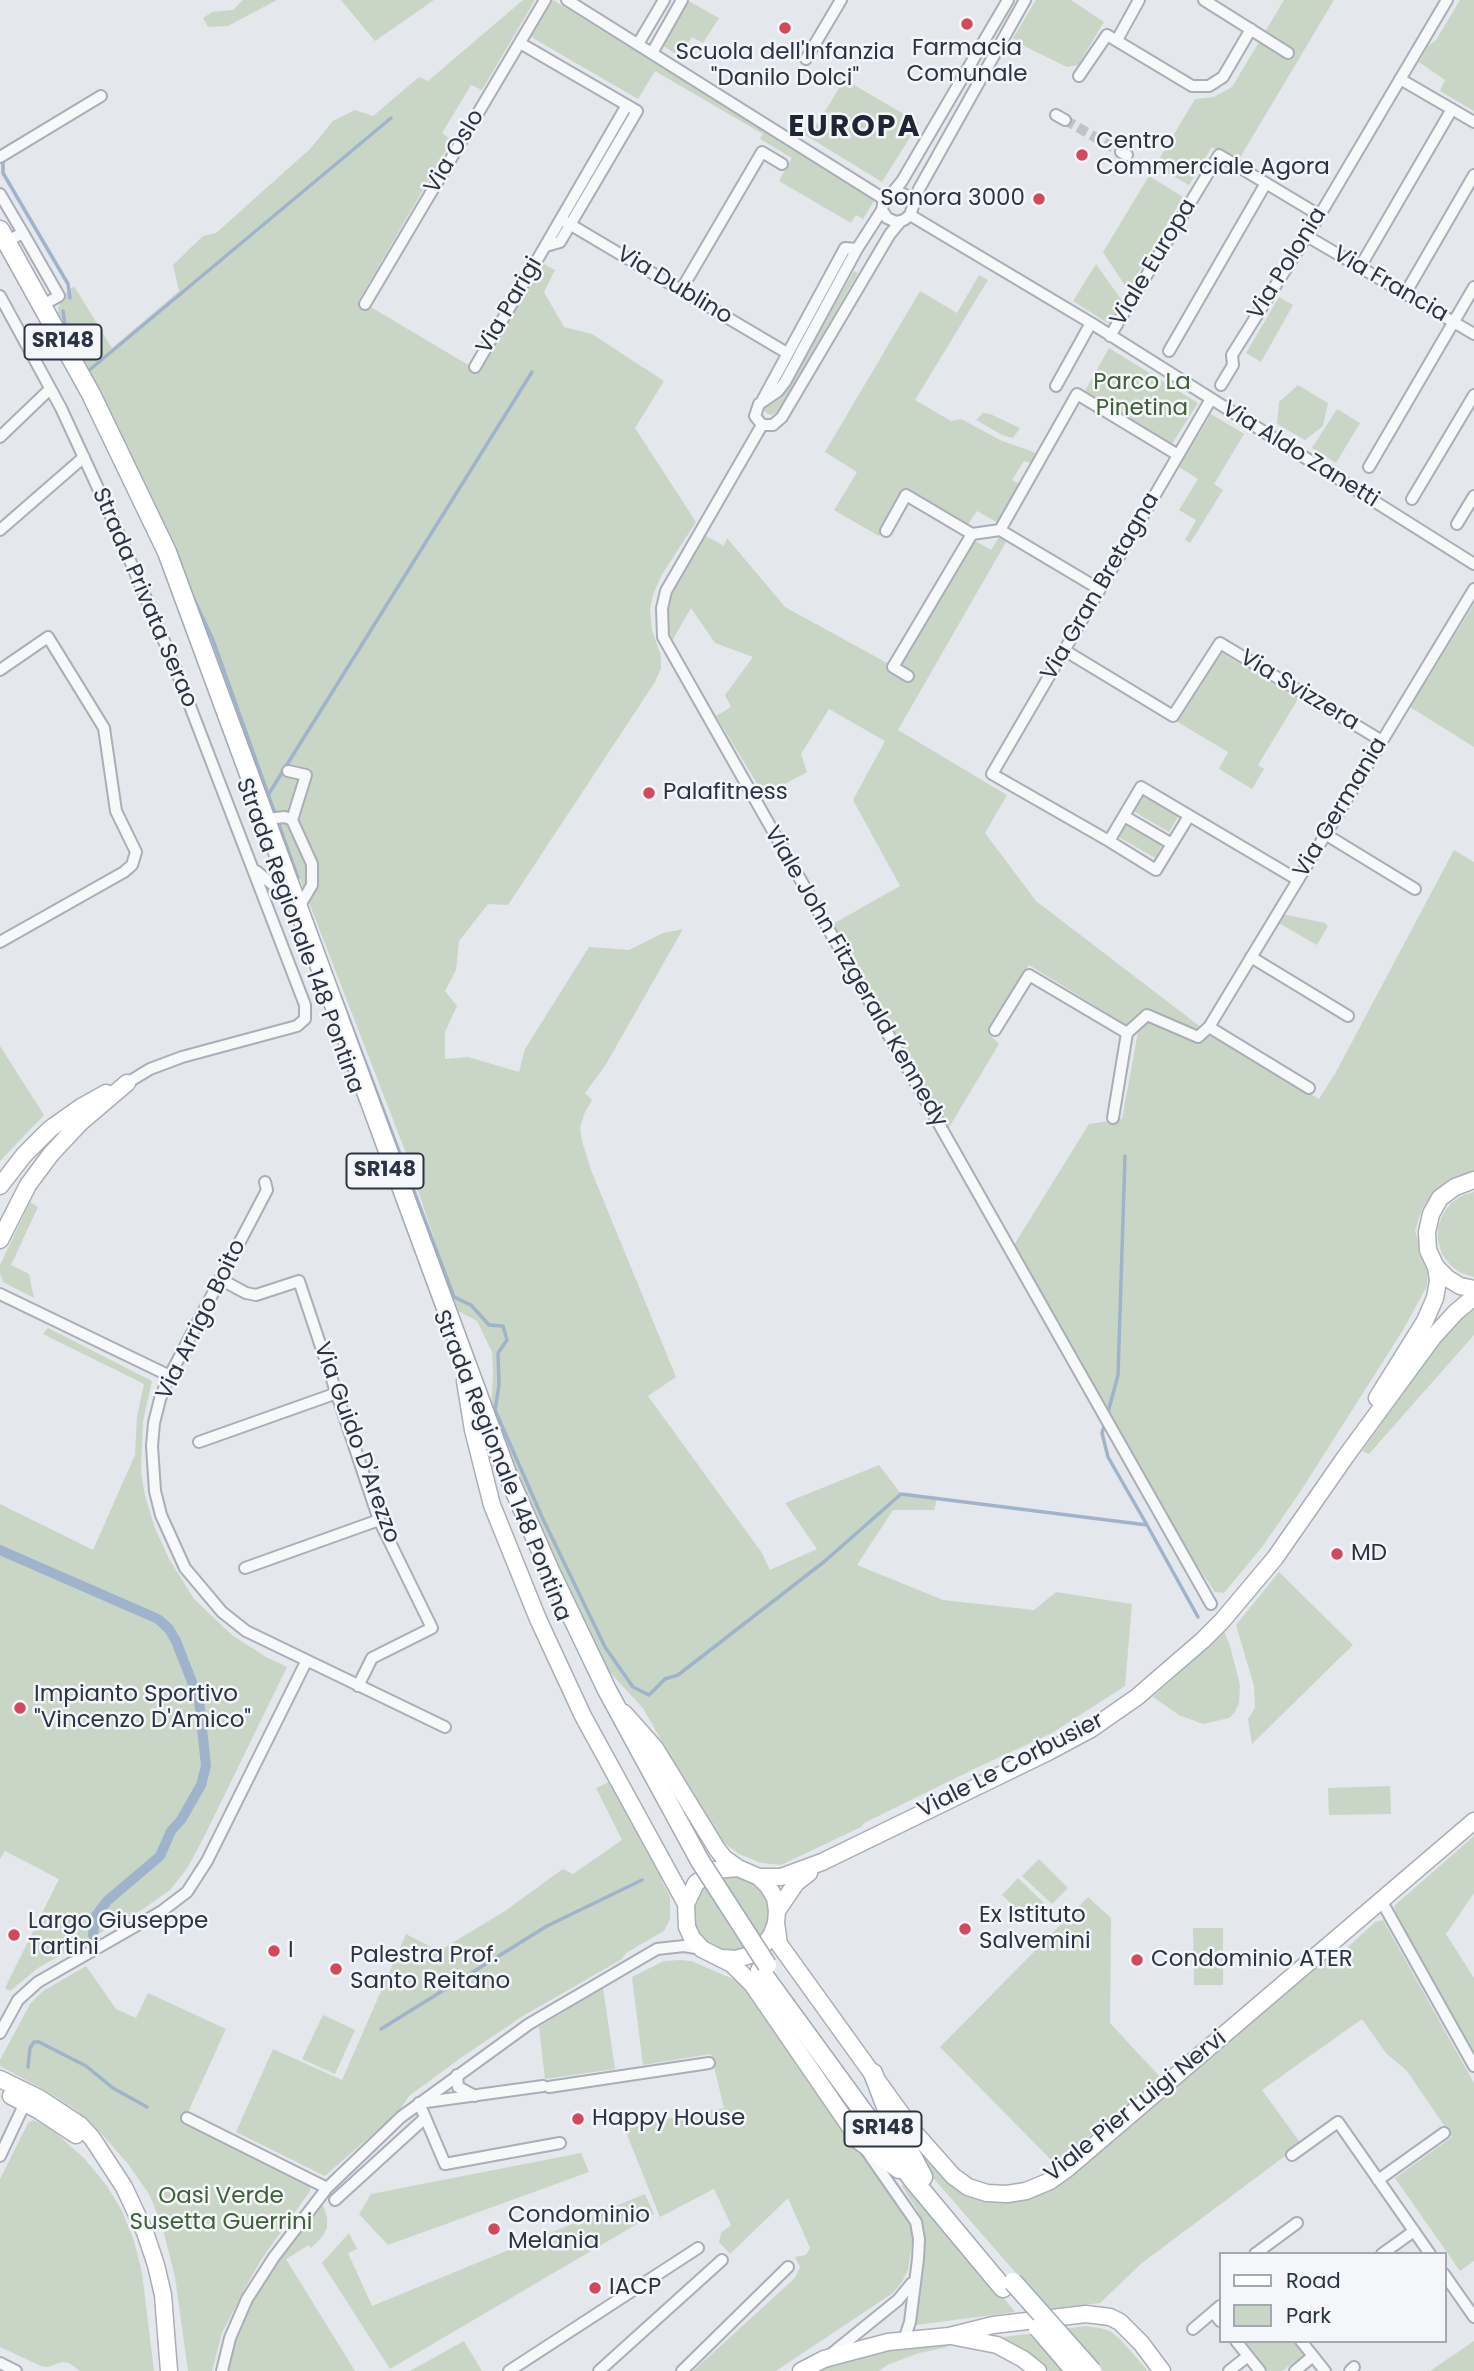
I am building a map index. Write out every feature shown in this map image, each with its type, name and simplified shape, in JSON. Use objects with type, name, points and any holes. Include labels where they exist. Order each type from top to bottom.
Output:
[{"type":"main road","name":"Strada Regionale 148 Pontina","points":[[10,235],[167,552],[281,818],[293,901],[361,1105],[500,1476],[541,1576],[611,1721],[764,1967],[919,2180],[1008,2285],[1075,2371]]},
{"type":"main road","name":"Strada Regionale 148 Pontina","points":[[121,457],[293,901],[508,1476],[607,1689],[697,1863]]},
{"type":"main road","points":[[873,2073],[919,2180]]},
{"type":"main road","points":[[859,2140],[919,2180]]},
{"type":"main road","name":"Strada Regionale 148 Pontina","points":[[1008,2285],[1092,2371]]},
{"type":"street","name":"Via Oslo","points":[[365,304],[545,0]]},
{"type":"street","points":[[567,0],[887,200]]},
{"type":"street","points":[[638,44],[664,0]]},
{"type":"street","points":[[652,53],[682,0]]},
{"type":"street","points":[[806,59],[841,0]]},
{"type":"street","points":[[761,402],[775,394],[785,382],[857,249],[902,181],[1008,0]]},
{"type":"street","points":[[912,210],[919,189],[1025,0]]},
{"type":"street","points":[[1117,40],[1139,0]]},
{"type":"street","points":[[1204,0],[1288,53]]},
{"type":"street","name":"Via Polonia","points":[[1221,385],[1233,365],[1232,355],[1447,0]]},
{"type":"street","points":[[1079,76],[1107,35],[1192,86],[1209,86],[1223,77],[1251,29]]},
{"type":"street","name":"Via Parigi","points":[[475,367],[545,246],[560,242],[566,222],[595,171],[637,111],[520,43]]},
{"type":"street","points":[[1400,79],[1474,122]]},
{"type":"street","points":[[0,158],[101,96]]},
{"type":"street","points":[[1360,267],[1452,109]]},
{"type":"street","points":[[681,290],[762,152],[782,164]]},
{"type":"street","name":"Viale Europa","points":[[1110,336],[1219,155],[1266,183]]},
{"type":"street","points":[[1405,294],[1474,175]]},
{"type":"street","points":[[1169,351],[1266,183],[1319,215]]},
{"type":"street","points":[[887,200],[898,192],[908,196],[912,210]]},
{"type":"street","points":[[0,194],[10,235]]},
{"type":"street","points":[[887,200],[887,218],[900,222]]},
{"type":"street","name":"Viale John Fitzgerald Kennedy","points":[[912,210],[890,234],[782,417],[774,425],[762,425],[666,590],[662,608],[663,638],[984,1191],[1101,1410],[1211,1604]]},
{"type":"street","name":"Via Aldo Zanetti","points":[[912,210],[1474,564]]},
{"type":"street","name":"Via Dublino","points":[[566,222],[787,353]]},
{"type":"street","name":"Via Francia","points":[[1306,235],[1474,334]]},
{"type":"street","points":[[762,425],[755,416],[787,353],[845,248],[857,249]]},
{"type":"street","points":[[1369,467],[1474,287]]},
{"type":"street","name":"Strada Privata Serao","points":[[0,296],[84,457],[170,655],[254,869],[293,901]]},
{"type":"street","points":[[1056,386],[1091,323]]},
{"type":"street","points":[[0,437],[50,389]]},
{"type":"street","points":[[1000,530],[1077,394],[1178,455]]},
{"type":"street","points":[[1412,499],[1474,395]]},
{"type":"street","name":"Via Gran Bretagna","points":[[1109,841],[992,774],[1211,399]]},
{"type":"street","points":[[0,530],[84,457]]},
{"type":"street","points":[[886,531],[906,495],[972,534],[1000,530],[1099,590]]},
{"type":"street","points":[[1457,524],[1474,496]]},
{"type":"street","points":[[908,676],[893,667],[972,534]]},
{"type":"street","name":"Via Germania","points":[[1209,1027],[1474,589]]},
{"type":"street","points":[[0,670],[48,637],[104,728],[116,811],[135,852],[132,865],[124,872],[0,942]]},
{"type":"street","name":"Via Svizzera","points":[[1064,650],[1172,716],[1220,643],[1382,741]]},
{"type":"street","points":[[281,818],[306,775],[289,771]]},
{"type":"street","points":[[1189,816],[1156,870],[1109,841],[1142,787],[1297,880]]},
{"type":"street","points":[[1124,816],[1172,844]]},
{"type":"street","name":"Strada Regionale 148 Pontina","points":[[281,818],[312,864],[312,885],[293,901]]},
{"type":"street","points":[[1325,834],[1415,889]]},
{"type":"street","points":[[0,1186],[24,1155],[55,1125],[85,1104],[150,1069],[182,1057],[289,1029],[303,1022],[306,1010],[304,1000],[254,869]]},
{"type":"street","points":[[1251,957],[1348,1016]]},
{"type":"street","points":[[995,1030],[1030,975],[1127,1033]]},
{"type":"street","points":[[1113,1118],[1127,1033],[1146,1015],[1198,1037],[1209,1027],[1308,1088]]},
{"type":"street","points":[[0,1240],[35,1174],[56,1147],[127,1083]]},
{"type":"street","name":"Viale Le Corbusier","points":[[1346,1456],[1372,1406],[1425,1321],[1436,1298],[1436,1267],[1426,1232],[1430,1214],[1440,1198],[1455,1186],[1474,1180]]},
{"type":"street","name":"Via Arrigo Boito","points":[[265,1182],[267,1190],[170,1376],[157,1411],[152,1447],[155,1491],[172,1544],[185,1568],[222,1612],[246,1631],[445,1727]]},
{"type":"street","points":[[0,1197],[16,1206]]},
{"type":"street","points":[[1436,1267],[1454,1282],[1474,1289]]},
{"type":"street","name":"Via Guido D'Arezzo","points":[[220,1279],[246,1293],[256,1295],[299,1281],[379,1520],[432,1628],[372,1658],[358,1686]]},
{"type":"street","points":[[0,1294],[170,1376]]},
{"type":"street","name":"Viale Le Corbusier","points":[[759,1877],[781,1877],[822,1862],[1048,1752],[1091,1729],[1137,1697],[1222,1621],[1275,1558],[1434,1336],[1474,1297]]},
{"type":"street","points":[[465,1381],[473,1430],[492,1505],[538,1619],[583,1716],[685,1904],[687,1927],[702,1950]]},
{"type":"street","points":[[200,1442],[337,1393]]},
{"type":"street","points":[[244,1568],[379,1520]]},
{"type":"street","points":[[0,2033],[26,1992],[93,1949],[162,1912],[187,1892],[207,1861],[306,1662]]},
{"type":"street","points":[[607,1689],[655,1748],[724,1858],[738,1868],[759,1877],[775,1898],[777,1917],[771,1937],[750,1955],[736,1959],[722,1958]]},
{"type":"street","name":"Viale Pier Luigi Nervi","points":[[777,1917],[779,1944],[915,2133],[953,2176],[968,2187],[987,2193],[1007,2194],[1026,2191],[1050,2181],[1068,2168],[1474,1821]]},
{"type":"street","name":"Viale Le Corbusier","points":[[777,1917],[796,1883],[822,1862]]},
{"type":"street","points":[[685,1904],[696,1883],[705,1875],[715,1870],[738,1868]]},
{"type":"street","points":[[1382,1902],[1474,2066]]},
{"type":"street","points":[[222,2371],[230,2338],[247,2299],[278,2250],[327,2188],[401,2117],[529,2024],[657,1949],[684,1946],[722,1958],[744,1974],[916,2222],[919,2239],[910,2323],[904,2340]]},
{"type":"street","points":[[419,2104],[709,2063]]},
{"type":"street","points":[[457,2075],[458,2087],[475,2096]]},
{"type":"street","points":[[0,2079],[39,2098],[72,2119],[92,2138],[124,2188],[145,2232],[160,2284],[176,2371]]},
{"type":"street","points":[[0,2091],[60,2124],[103,2155]]},
{"type":"street","points":[[0,2156],[25,2104]]},
{"type":"street","points":[[419,2104],[445,2164],[560,2143]]},
{"type":"street","points":[[187,2118],[327,2188]]},
{"type":"street","points":[[335,2200],[425,2118]]},
{"type":"street","points":[[1292,2155],[1338,2122],[1429,2252]]},
{"type":"street","points":[[1378,2180],[1444,2133]]},
{"type":"street","points":[[1258,2252],[1297,2223]]},
{"type":"street","points":[[1385,2252],[1414,2231]]},
{"type":"street","points":[[509,2371],[698,2248]]},
{"type":"street","points":[[599,2371],[722,2260]]},
{"type":"street","points":[[682,2371],[788,2267]]},
{"type":"street","points":[[801,2371],[824,2359],[898,2300],[915,2277]]},
{"type":"street","points":[[1446,2277],[1474,2317]]},
{"type":"street","points":[[1193,2329],[1218,2313]]},
{"type":"street","points":[[824,2359],[858,2349],[904,2340],[949,2336],[993,2325],[1065,2316],[1099,2315],[1120,2322],[1141,2343],[1162,2371]]},
{"type":"street","points":[[968,2339],[1072,2324],[1101,2326],[1118,2334],[1151,2371]]},
{"type":"street","points":[[168,2333],[169,2371]]},
{"type":"street","points":[[949,2336],[983,2341],[1009,2350],[1038,2371]]},
{"type":"street","points":[[1238,2343],[1260,2371]]},
{"type":"street","points":[[1303,2343],[1325,2371]]},
{"type":"street","points":[[1229,2371],[1248,2356]]},
{"type":"street","points":[[1295,2371],[1313,2356]]},
{"type":"street","points":[[0,2363],[16,2371]]},
{"type":"green space","points":[[243,0],[277,0],[228,26],[208,27],[203,18],[212,12],[233,10]]},
{"type":"green space","points":[[341,0],[434,0],[375,41]]},
{"type":"green space","points":[[523,0],[535,0],[482,90],[471,85],[442,133],[452,140],[359,300],[480,372],[542,263],[555,270],[544,292],[564,327],[592,334],[664,381],[635,428],[696,522],[661,576],[653,595],[650,610],[652,630],[661,656],[661,668],[655,682],[508,905],[488,904],[459,941],[456,970],[445,991],[457,1006],[445,1032],[445,1059],[468,1057],[519,1072],[525,1049],[589,947],[629,950],[663,933],[683,929],[605,1066],[585,1093],[592,1100],[580,1128],[591,1170],[676,1377],[648,1396],[762,1553],[770,1570],[817,1549],[785,1503],[879,1465],[901,1494],[937,1499],[934,1510],[893,1510],[857,1565],[943,1600],[1034,1610],[1056,1592],[1132,1604],[1125,1686],[1052,1733],[781,1865],[761,1863],[739,1854],[724,1843],[720,1844],[643,1708],[601,1663],[539,1530],[491,1408],[492,1352],[477,1321],[458,1311],[404,1148],[197,613],[115,425],[58,314],[64,295],[74,286],[112,348],[179,291],[173,265],[203,236],[216,233],[310,149],[333,121],[355,110],[373,116],[419,77],[428,81]]},
{"type":"green space","points":[[553,0],[873,199],[863,219],[856,215],[851,223],[779,181],[792,158],[760,139],[763,134],[655,71],[638,99],[531,37]]},
{"type":"green space","points":[[687,0],[719,18],[703,43],[692,37],[680,57],[662,45]]},
{"type":"green space","points":[[1036,0],[1071,0],[1104,22],[1078,65],[1067,67],[1012,40]]},
{"type":"green space","points":[[1284,0],[1334,0],[1238,161],[1212,147],[1189,185],[1155,166],[1195,99],[1214,97],[1232,87]]},
{"type":"green space","points":[[1460,0],[1474,0],[1474,111],[1440,91],[1445,80],[1419,62]]},
{"type":"green space","points":[[832,72],[919,123],[882,182],[802,133],[807,125],[817,125],[839,88],[825,84]]},
{"type":"green space","points":[[1149,176],[1183,197],[1128,290],[1103,252]]},
{"type":"green space","points":[[1096,264],[1123,302],[1109,324],[1073,301]]},
{"type":"green space","points":[[854,271],[858,273],[778,412],[771,415],[766,413],[763,407],[786,389]]},
{"type":"green space","points":[[979,275],[988,280],[915,400],[951,421],[961,419],[1000,440],[1036,453],[1031,463],[1024,461],[1012,480],[1020,484],[998,523],[977,511],[967,526],[906,491],[879,536],[834,510],[857,472],[825,452],[920,291],[957,313]]},
{"type":"green space","points":[[1279,297],[1293,305],[1261,362],[1246,353]]},
{"type":"green space","name":"Parco La Pinetina","points":[[1109,348],[1198,403],[1172,444],[1085,391]]},
{"type":"green space","points":[[1298,385],[1328,403],[1323,426],[1305,440],[1277,424],[1279,402]]},
{"type":"green space","points":[[1337,409],[1360,423],[1336,463],[1312,448]]},
{"type":"green space","points":[[983,413],[1020,428],[1013,438],[1002,435],[976,420]]},
{"type":"green space","points":[[1211,414],[1244,434],[1214,484],[1223,490],[1190,543],[1185,540],[1196,520],[1179,510],[1198,479],[1179,467]]},
{"type":"green space","points":[[704,535],[724,546],[727,538],[785,607],[898,669],[972,539],[991,550],[999,537],[1006,542],[898,730],[1007,795],[985,833],[1036,901],[1198,1025],[1319,1099],[1454,850],[1474,862],[1474,1172],[1442,1185],[1422,1209],[1415,1231],[1428,1268],[1427,1286],[1403,1330],[1302,1489],[1262,1547],[1224,1593],[1215,1592],[1196,1564],[1014,1245],[1089,1124],[1122,1119],[1138,1032],[1029,965],[989,1034],[999,1044],[948,1129],[833,924],[900,886],[853,800],[885,741],[829,709],[801,754],[807,772],[764,795],[716,716],[731,707],[725,695],[753,657],[715,643],[691,608],[672,641],[668,627],[667,609],[672,589]]},
{"type":"green space","points":[[1474,604],[1474,747],[1410,707]]},
{"type":"green space","points":[[1219,651],[1298,699],[1258,765],[1264,769],[1252,789],[1219,769],[1228,752],[1176,721]]},
{"type":"green space","points":[[1143,794],[1179,815],[1169,832],[1133,811]]},
{"type":"green space","points":[[1126,825],[1162,845],[1155,858],[1119,837]]},
{"type":"green space","points":[[1282,914],[1325,923],[1328,926],[1317,945],[1277,922]]},
{"type":"green space","points":[[0,1046],[44,1115],[0,1161]]},
{"type":"green space","points":[[1474,1192],[1474,1277],[1461,1273],[1450,1265],[1442,1254],[1438,1227],[1451,1203]]},
{"type":"green space","points":[[30,1202],[38,1207],[11,1265],[29,1274],[34,1298],[3,1282],[0,1273],[0,1265]]},
{"type":"green space","points":[[1474,1309],[1474,1335],[1369,1454],[1362,1451],[1430,1355],[1455,1325]]},
{"type":"green space","points":[[48,1328],[152,1381],[143,1421],[141,1472],[155,1528],[169,1559],[194,1599],[232,1635],[287,1667],[204,1837],[188,1867],[170,1890],[143,1909],[38,1968],[10,1991],[5,1988],[59,1879],[5,1851],[0,1859],[0,1504],[93,1550],[135,1455],[137,1416],[144,1384],[43,1334]]},
{"type":"green space","points":[[1279,1572],[1353,1645],[1252,1744],[1248,1719],[1255,1708],[1254,1686],[1236,1625]]},
{"type":"green space","points":[[1224,1631],[1240,1685],[1239,1703],[1229,1718],[1203,1724],[1179,1715],[1153,1697]]},
{"type":"green space","points":[[609,1782],[663,1877],[661,1879],[670,1897],[670,1919],[664,1931],[626,1953],[622,1959],[523,2016],[462,2057],[409,2096],[399,2111],[325,2176],[236,2132],[273,2049],[342,2080],[406,1934],[439,1951],[505,1911],[563,1869],[573,1874],[622,1840],[596,1788]]},
{"type":"green space","points":[[1390,1786],[1391,1814],[1329,1815],[1328,1788]]},
{"type":"green space","points":[[1474,1836],[1474,1893],[1446,1934],[1474,1978],[1474,2054],[1397,1916],[1394,1906]]},
{"type":"green space","points":[[1039,1859],[1068,1888],[1052,1904],[1022,1876]]},
{"type":"green space","points":[[724,1876],[738,1876],[752,1882],[763,1893],[769,1914],[766,1929],[758,1941],[738,1952],[724,1952],[710,1946],[699,1935],[693,1921],[693,1907],[699,1893],[710,1882]]},
{"type":"green space","points":[[1018,1878],[1048,1907],[1032,1924],[1002,1895]]},
{"type":"green space","points":[[1088,1897],[1111,1918],[1110,2023],[1161,2078],[1055,2164],[940,2047]]},
{"type":"green space","points":[[1383,1920],[1474,2083],[1474,2261],[1460,2271],[1395,2178],[1452,2137],[1407,2071],[1386,2053],[1362,2019],[1262,2090],[1301,2144],[1142,2263],[1100,2303],[1047,2309],[922,2165],[890,2105],[951,2181],[1030,2195],[1316,1961],[1335,1959],[1375,1922]]},
{"type":"green space","points":[[1193,1928],[1223,1928],[1223,1985],[1194,1985]]},
{"type":"green space","points":[[664,1961],[691,1961],[740,1982],[906,2213],[913,2237],[908,2270],[893,2293],[776,2371],[693,2371],[795,2278],[800,2267],[795,2257],[806,2255],[810,2248],[788,2198],[730,2254],[719,2242],[721,2233],[731,2225],[714,2189],[660,2217],[624,2127],[724,2108],[711,2054],[643,2065],[632,1977]]},
{"type":"green space","name":"Oasi Verde Susetta Guerrini","points":[[86,1966],[116,2009],[136,2018],[148,1993],[226,2029],[183,2123],[310,2184],[310,2191],[261,2260],[244,2290],[222,2333],[212,2371],[188,2371],[175,2277],[162,2226],[149,2194],[128,2164],[76,2110],[0,2066],[0,2060],[30,2004],[43,1991]]},
{"type":"green space","points":[[603,1988],[615,2069],[545,2079],[539,2027]]},
{"type":"green space","points":[[323,2015],[355,2030],[335,2074],[302,2059]]},
{"type":"green space","name":"Oasi Verde Susetta Guerrini","points":[[33,2120],[51,2129],[84,2158],[107,2186],[122,2211],[134,2241],[142,2273],[154,2371],[80,2371],[69,2363],[62,2362],[48,2367],[41,2366],[0,2347],[0,2179],[28,2123]]},
{"type":"green space","points":[[581,2153],[589,2172],[388,2245],[359,2214],[371,2194]]},
{"type":"green space","points":[[907,2181],[1015,2312],[916,2325],[917,2290],[925,2246],[924,2227],[919,2213],[902,2186]]},
{"type":"green space","points":[[645,2194],[654,2214],[390,2369],[322,2263],[349,2233],[357,2249],[348,2253],[372,2306]]},
{"type":"green space","points":[[322,2202],[327,2228],[322,2237],[311,2248],[309,2245],[286,2259],[355,2371],[229,2371],[233,2346],[256,2294],[283,2251]]},
{"type":"green space","points":[[1085,2326],[1110,2331],[1148,2371],[1103,2371],[1063,2329]]},
{"type":"green space","points":[[1032,2334],[1067,2371],[1049,2371],[1022,2349],[995,2338]]},
{"type":"green space","points":[[946,2340],[948,2347],[919,2353],[887,2365],[879,2371],[814,2371],[839,2361]]},
{"type":"green space","points":[[464,2341],[482,2371],[410,2371]]},
{"type":"green space","points":[[1474,2341],[1474,2371],[1430,2371]]},
{"type":"green space","points":[[1247,2343],[1297,2343],[1305,2354],[1282,2371],[1268,2371]]},
{"type":"waterway","points":[[87,372],[391,118]]},
{"type":"waterway","points":[[3,162],[3,173],[68,284],[70,298]]},
{"type":"waterway","points":[[63,311],[65,325],[80,357]]},
{"type":"waterway","points":[[268,795],[532,372]]},
{"type":"waterway","points":[[192,595],[213,640],[298,878]]},
{"type":"waterway","points":[[340,995],[454,1297],[471,1305],[489,1325],[503,1326],[507,1340],[498,1353],[499,1385],[495,1410],[542,1517],[605,1647],[633,1687],[649,1695],[665,1679],[678,1675],[825,1561],[901,1494],[1147,1525],[1108,1457],[1102,1433],[1105,1423]]},
{"type":"waterway","points":[[1107,1416],[1118,1375],[1125,1156]]},
{"type":"waterway","points":[[1147,1525],[1198,1617]]},
{"type":"waterway","points":[[0,1550],[158,1619],[169,1629],[176,1641],[199,1700],[206,1766],[201,1785],[181,1820],[171,1831],[160,1856],[107,1901],[95,1917],[93,1935]]},
{"type":"waterway","points":[[381,2029],[547,1926],[642,1880]]},
{"type":"waterway","points":[[28,2067],[30,2048],[34,2042],[39,2042],[86,2066],[113,2088],[147,2107]]},
{"type":"tunnel","points":[[1065,120],[1121,152]]},
{"type":"place","name":"Farmacia Comunale","points":[[967,24]]},
{"type":"place","name":"Scuola dell'Infanzia \"Danilo Dolci\"","points":[[785,28]]},
{"type":"place","name":"Centro Commerciale Agora","points":[[1082,155]]},
{"type":"place","name":"Sonora 3000","points":[[1039,199]]},
{"type":"place","name":"Palafitness","points":[[649,793]]},
{"type":"place","name":"MD","points":[[1337,1554]]},
{"type":"place","name":"Impianto Sportivo \"Vincenzo D'Amico\"","points":[[20,1708]]},
{"type":"place","name":"Ex Istituto Salvemini","points":[[965,1929]]},
{"type":"place","name":"Largo Giuseppe Tartini","points":[[14,1935]]},
{"type":"place","name":"I","points":[[274,1951]]},
{"type":"place","name":"Condominio ATER","points":[[1137,1960]]},
{"type":"place","name":"Palestra Prof. Santo Reitano","points":[[336,1969]]},
{"type":"place","name":"Happy House","points":[[578,2119]]},
{"type":"place","name":"Condominio Melania","points":[[494,2229]]},
{"type":"place","name":"IACP","points":[[595,2288]]},
{"type":"district","name":"EUROPA","points":[[855,128]]}]
